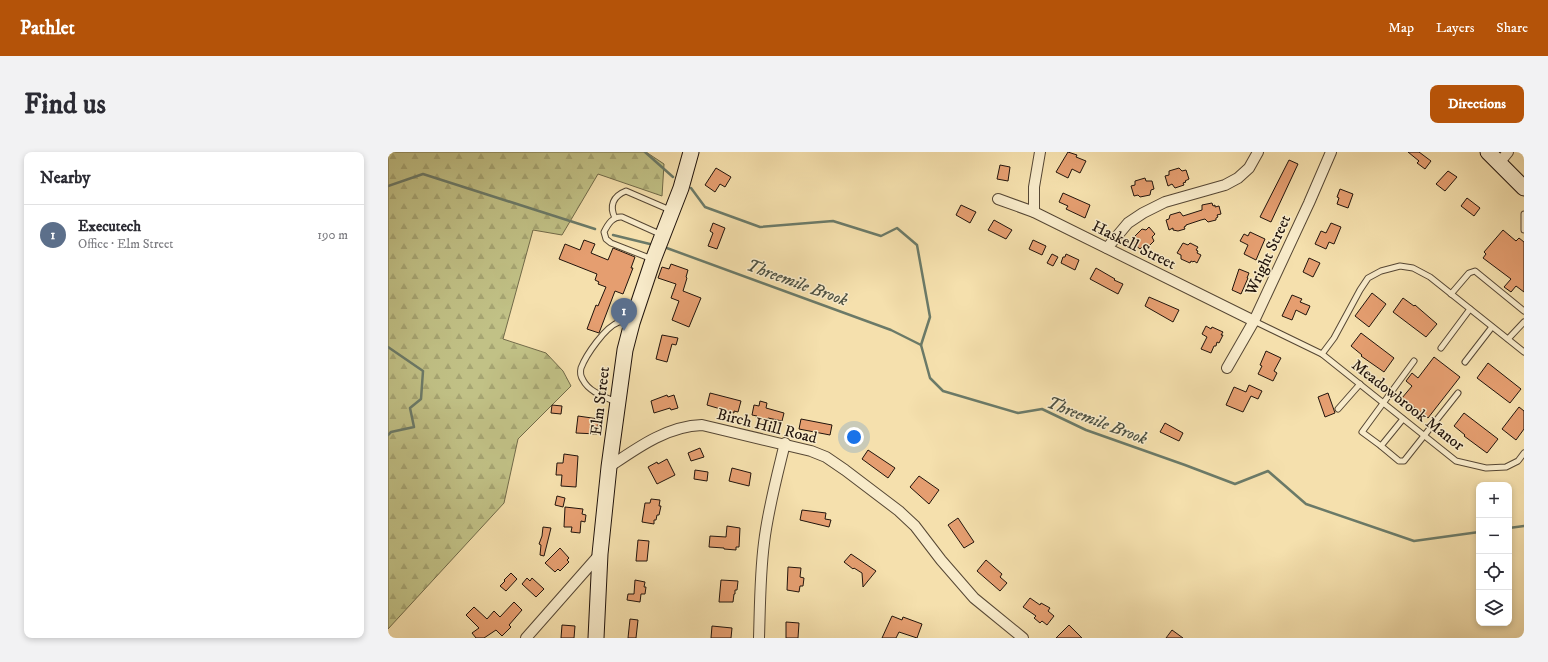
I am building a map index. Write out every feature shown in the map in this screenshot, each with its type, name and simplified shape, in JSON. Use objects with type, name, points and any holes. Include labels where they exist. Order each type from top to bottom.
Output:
[{"type":"street","name":"Elm Street","points":[[596,638],[600,554],[609,467],[624,350],[658,247],[682,188],[691,152]]},
{"type":"street","points":[[1034,212],[1034,187],[1040,152]]},
{"type":"street","points":[[1107,248],[1128,223],[1143,213],[1165,202],[1224,185],[1238,178],[1249,168],[1258,152]]},
{"type":"street","name":"Wright Street","points":[[1227,368],[1254,321],[1331,152]]},
{"type":"street","points":[[1488,152],[1503,158],[1524,188]]},
{"type":"street","name":"Haskell Street","points":[[998,199],[1034,212],[1254,321]]},
{"type":"street","name":"Birch Hill Road","points":[[609,467],[638,448],[657,438],[674,430],[692,425],[702,425],[785,444],[826,457],[864,483],[899,511],[915,526],[941,560],[974,598],[1024,638]]},
{"type":"street","points":[[759,638],[760,596],[768,512],[785,444]]},
{"type":"street","points":[[526,638],[600,554]]},
{"type":"lane","points":[[615,218],[612,212],[613,201],[617,196],[626,191],[672,211]]},
{"type":"lane","points":[[1524,214],[1524,230]]},
{"type":"lane","points":[[622,216],[658,247],[611,243],[606,239],[604,232],[607,226],[615,218],[622,216]]},
{"type":"lane","points":[[1322,354],[1334,338],[1368,278],[1381,271],[1400,266],[1413,268],[1430,277],[1524,352]]},
{"type":"lane","points":[[1451,294],[1469,273],[1475,271],[1524,311]]},
{"type":"lane","points":[[1441,348],[1470,309]]},
{"type":"lane","name":"Meadowbrook Manor","points":[[1254,321],[1322,354],[1456,461],[1486,468],[1506,467],[1518,462],[1524,453]]},
{"type":"lane","points":[[617,402],[602,396],[588,387],[583,381],[581,369],[592,349],[612,326],[620,322],[632,323]]},
{"type":"lane","points":[[1508,339],[1524,322]]},
{"type":"lane","points":[[1465,362],[1492,326]]},
{"type":"lane","points":[[1414,361],[1362,432],[1399,461],[1404,461],[1458,393]]},
{"type":"lane","points":[[1338,409],[1360,384]]},
{"type":"lane","points":[[1381,446],[1403,419]]},
{"type":"green space","points":[[388,152],[646,152],[664,164],[662,196],[598,174],[562,235],[533,230],[503,339],[546,353],[563,371],[571,386],[518,439],[504,503],[388,629]]},
{"type":"building","points":[[1068,152],[1077,155],[1076,157],[1086,161],[1080,173],[1072,169],[1068,178],[1056,172]]},
{"type":"building","points":[[1408,152],[1419,152],[1431,161],[1425,169],[1417,163],[1419,161]]},
{"type":"building","points":[[1289,160],[1298,164],[1271,222],[1260,217]]},
{"type":"building","points":[[1000,165],[1010,167],[1008,181],[997,179]]},
{"type":"building","points":[[716,168],[731,177],[725,187],[720,184],[715,192],[705,185]]},
{"type":"building","points":[[1179,168],[1182,171],[1186,170],[1189,179],[1183,183],[1184,185],[1175,188],[1172,184],[1168,186],[1165,176],[1169,175],[1169,171]]},
{"type":"building","points":[[1448,171],[1457,177],[1445,191],[1436,184]]},
{"type":"building","points":[[1145,178],[1146,181],[1152,181],[1154,189],[1151,190],[1150,195],[1140,197],[1138,195],[1134,196],[1131,186],[1135,185],[1135,181]]},
{"type":"building","points":[[1340,189],[1353,194],[1348,208],[1337,204],[1339,198],[1337,197]]},
{"type":"building","points":[[1063,193],[1090,205],[1085,218],[1066,209],[1068,206],[1059,202]]},
{"type":"building","points":[[1467,198],[1480,208],[1474,216],[1461,206]]},
{"type":"building","points":[[1212,203],[1215,207],[1219,206],[1221,214],[1217,215],[1218,217],[1216,220],[1208,222],[1205,219],[1186,225],[1184,227],[1185,229],[1178,231],[1173,230],[1173,228],[1169,230],[1166,220],[1169,219],[1170,215],[1180,212],[1183,216],[1202,210],[1202,205]]},
{"type":"building","points":[[961,205],[976,212],[970,223],[956,215]]},
{"type":"building","points":[[994,220],[1012,230],[1006,239],[988,230]]},
{"type":"building","points":[[713,223],[725,228],[717,249],[708,246],[713,233],[710,231]]},
{"type":"building","points":[[1331,223],[1341,227],[1334,244],[1329,242],[1326,249],[1315,244],[1321,231],[1326,233]]},
{"type":"building","points":[[1149,227],[1155,234],[1152,237],[1154,241],[1147,248],[1142,247],[1140,249],[1133,243],[1136,240],[1135,236],[1142,229],[1146,230]]},
{"type":"building","points":[[1503,230],[1516,241],[1519,238],[1524,242],[1524,292],[1516,286],[1511,292],[1504,287],[1511,279],[1483,258],[1486,254],[1484,252]]},
{"type":"building","points":[[1250,232],[1265,239],[1256,260],[1244,254],[1248,245],[1240,241],[1244,234],[1248,236]]},
{"type":"building","points":[[584,240],[595,244],[591,253],[608,260],[613,248],[635,257],[631,268],[633,268],[623,294],[615,291],[599,333],[587,329],[596,305],[598,306],[606,287],[598,284],[599,282],[595,280],[597,274],[559,259],[565,244],[580,250]]},
{"type":"building","points":[[1033,240],[1046,246],[1042,255],[1029,249]]},
{"type":"building","points":[[1183,243],[1188,245],[1190,243],[1198,247],[1196,250],[1198,251],[1197,253],[1201,255],[1197,263],[1191,261],[1190,263],[1181,259],[1181,255],[1177,253]]},
{"type":"building","points":[[1052,254],[1058,257],[1053,266],[1047,263]]},
{"type":"building","points":[[1066,254],[1079,260],[1075,270],[1061,263]]},
{"type":"building","points":[[1309,258],[1320,263],[1313,277],[1303,272]]},
{"type":"building","points":[[671,264],[688,270],[683,291],[701,298],[689,327],[672,320],[679,301],[671,298],[676,284],[658,278],[662,267],[669,269]]},
{"type":"building","points":[[1096,268],[1123,284],[1118,294],[1090,279]]},
{"type":"building","points":[[1239,269],[1249,273],[1241,294],[1232,290]]},
{"type":"building","points":[[1372,293],[1386,304],[1369,327],[1355,316]]},
{"type":"building","points":[[1292,295],[1302,299],[1300,302],[1310,306],[1306,315],[1296,310],[1292,320],[1282,316]]},
{"type":"building","points":[[1149,297],[1179,310],[1173,322],[1145,306]]},
{"type":"building","points":[[1403,298],[1414,306],[1415,305],[1437,324],[1426,337],[1393,312]]},
{"type":"building","points":[[1206,326],[1223,332],[1219,343],[1217,342],[1211,353],[1201,349],[1207,337],[1202,334]]},
{"type":"building","points":[[1361,333],[1394,358],[1384,372],[1361,356],[1362,355],[1351,346]]},
{"type":"building","points":[[662,335],[678,338],[676,345],[672,344],[667,362],[656,359]]},
{"type":"building","points":[[1266,351],[1281,358],[1274,371],[1277,373],[1273,381],[1258,374]]},
{"type":"building","points":[[1434,357],[1460,377],[1428,418],[1402,398],[1412,386],[1406,381],[1412,373],[1418,378]]},
{"type":"building","points":[[1488,363],[1521,389],[1510,403],[1477,378]]},
{"type":"building","points":[[1249,385],[1262,391],[1258,399],[1251,396],[1243,412],[1226,405],[1234,387],[1246,392]]},
{"type":"building","points":[[710,393],[741,401],[738,412],[734,411],[734,413],[707,405]]},
{"type":"building","points":[[1328,393],[1335,413],[1325,417],[1318,397]]},
{"type":"building","points":[[667,395],[668,397],[674,395],[678,408],[671,410],[670,408],[654,413],[651,401]]},
{"type":"building","points":[[760,401],[767,403],[766,408],[784,413],[782,421],[768,418],[767,421],[756,418],[757,416],[752,415],[754,405],[759,406]]},
{"type":"building","points":[[552,405],[562,406],[561,414],[551,413]]},
{"type":"building","points":[[1519,407],[1524,411],[1524,429],[1516,440],[1502,429]]},
{"type":"building","points":[[1464,413],[1498,439],[1487,453],[1464,436],[1465,435],[1454,426]]},
{"type":"building","points":[[578,416],[599,419],[597,434],[576,433]]},
{"type":"building","points":[[801,419],[832,425],[830,435],[799,429]]},
{"type":"building","points":[[1165,423],[1183,433],[1179,441],[1160,432]]},
{"type":"building","points":[[700,448],[704,457],[691,461],[688,453]]},
{"type":"building","points":[[868,450],[895,468],[888,478],[862,459]]},
{"type":"building","points":[[564,454],[578,456],[576,487],[561,486],[562,475],[556,475],[557,463],[563,463]]},
{"type":"building","points":[[667,459],[675,475],[657,484],[648,467]]},
{"type":"building","points":[[732,468],[751,473],[749,486],[729,481]]},
{"type":"building","points":[[695,470],[708,472],[707,481],[694,479]]},
{"type":"building","points":[[919,476],[939,490],[929,504],[910,487]]},
{"type":"building","points":[[557,496],[565,498],[563,507],[555,505]]},
{"type":"building","points":[[651,499],[660,500],[659,506],[661,506],[659,515],[657,515],[656,520],[654,520],[654,524],[642,522],[645,503],[650,503]]},
{"type":"building","points":[[565,507],[583,509],[582,514],[586,515],[585,522],[581,521],[580,533],[571,532],[572,527],[564,527]]},
{"type":"building","points":[[802,510],[826,513],[825,519],[831,520],[829,527],[800,520]]},
{"type":"building","points":[[958,518],[974,542],[964,548],[948,525]]},
{"type":"building","points":[[727,526],[740,528],[739,547],[736,547],[736,550],[709,547],[710,536],[726,537]]},
{"type":"building","points":[[543,527],[551,528],[544,556],[540,555],[541,545],[539,544]]},
{"type":"building","points":[[638,540],[649,541],[647,561],[636,561]]},
{"type":"building","points":[[560,548],[569,558],[567,560],[569,562],[560,571],[558,569],[555,572],[545,563]]},
{"type":"building","points":[[851,554],[876,571],[863,587],[862,573],[854,568],[853,569],[844,562]]},
{"type":"building","points":[[986,560],[1002,574],[1000,577],[1007,583],[1000,591],[977,571]]},
{"type":"building","points":[[788,567],[801,568],[800,577],[804,578],[803,586],[800,586],[799,592],[787,590]]},
{"type":"building","points":[[511,573],[517,579],[506,591],[500,586]]},
{"type":"building","points":[[527,578],[530,581],[532,578],[544,589],[536,597],[522,584]]},
{"type":"building","points":[[635,580],[645,582],[645,594],[641,594],[640,602],[627,600],[628,594],[634,594]]},
{"type":"building","points":[[721,580],[738,581],[733,602],[719,602]]},
{"type":"building","points":[[1030,598],[1040,605],[1041,603],[1050,608],[1048,611],[1054,616],[1047,625],[1042,621],[1040,623],[1034,618],[1036,616],[1023,607]]},
{"type":"building","points":[[514,602],[522,610],[509,625],[511,627],[502,636],[496,630],[484,638],[476,638],[472,633],[479,628],[466,615],[474,607],[487,619],[494,611],[500,617]]},
{"type":"building","points":[[892,616],[902,620],[903,617],[922,624],[917,638],[899,632],[896,638],[882,638]]},
{"type":"building","points":[[630,619],[638,620],[636,638],[628,638]]},
{"type":"building","points":[[786,622],[799,623],[798,638],[786,638]]},
{"type":"building","points":[[562,625],[575,626],[574,638],[561,638]]},
{"type":"building","points":[[1069,625],[1082,638],[1056,638]]},
{"type":"building","points":[[712,626],[732,628],[731,638],[711,638]]},
{"type":"building","points":[[1172,630],[1183,638],[1166,638]]},
{"type":"waterway","points":[[645,152],[673,177]]},
{"type":"waterway","name":"Threemile Brook","points":[[388,186],[423,174],[595,229]]},
{"type":"waterway","points":[[691,188],[705,207],[760,227],[833,221],[881,236],[897,228],[917,245],[930,317],[921,345]]},
{"type":"waterway","name":"Threemile Brook","points":[[613,235],[654,245]]},
{"type":"waterway","name":"Threemile Brook","points":[[664,247],[891,330],[921,345],[930,378],[943,391],[1018,413],[1042,409],[1086,430],[1235,484],[1268,471],[1306,504],[1414,541],[1476,532]]},
{"type":"waterway","points":[[388,347],[423,371],[421,399],[410,408],[414,427],[391,432],[388,435]]},
{"type":"waterway","name":"Threemile Brook","points":[[1512,528],[1524,526]]},
{"type":"place","name":"Executech","points":[[624,331]]}]
